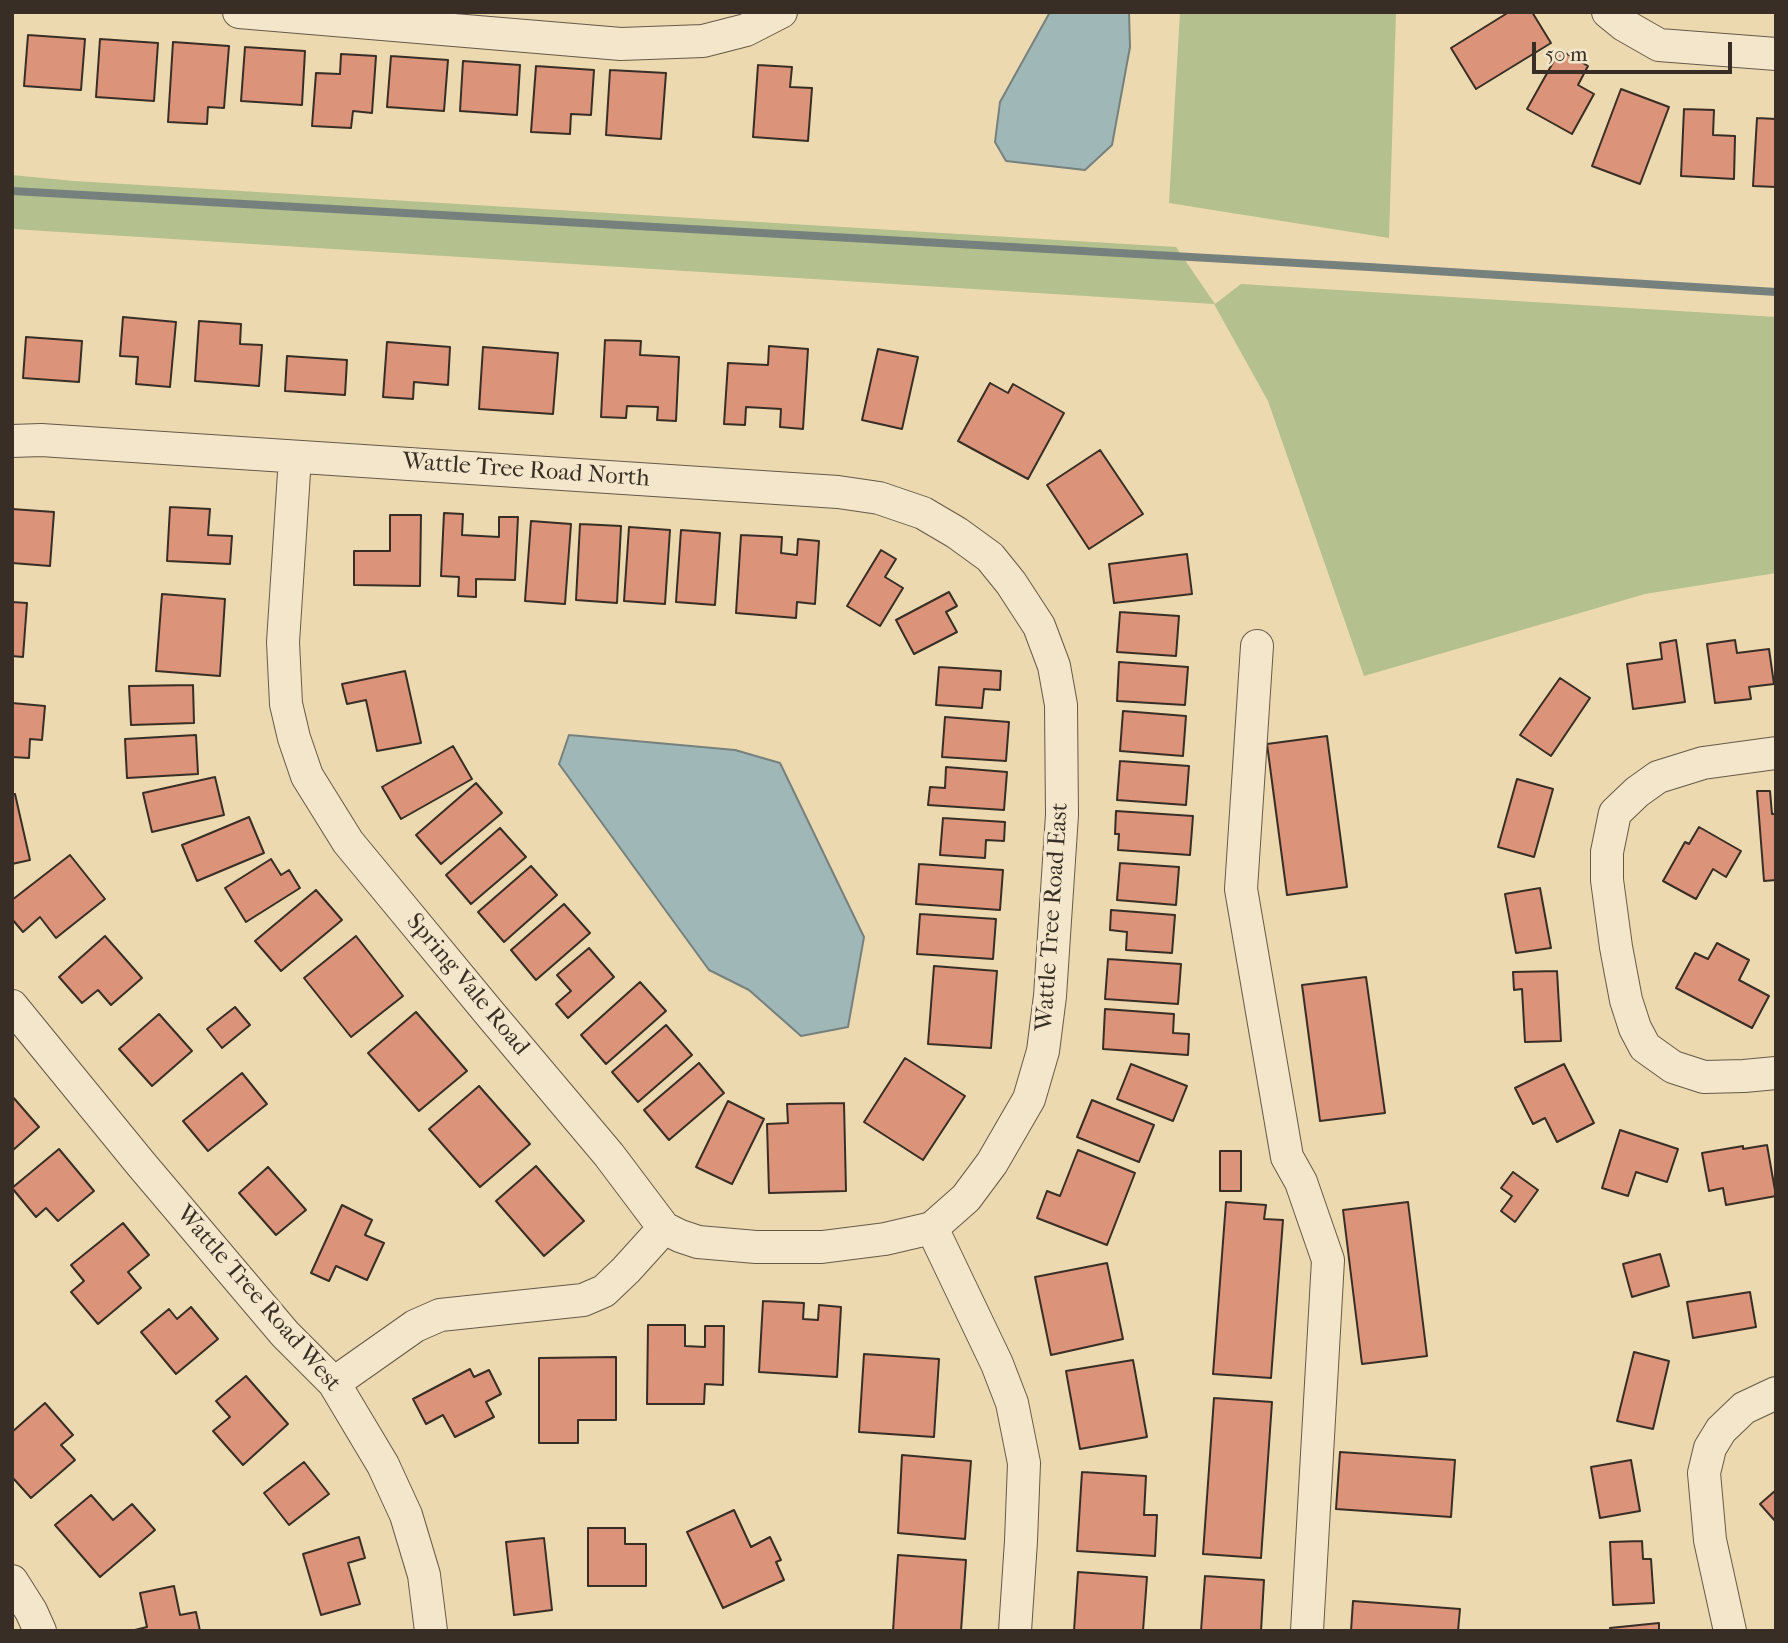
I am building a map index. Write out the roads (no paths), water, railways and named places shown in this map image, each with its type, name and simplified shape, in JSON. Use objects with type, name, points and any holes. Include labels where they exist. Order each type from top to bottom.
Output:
[{"type":"street","points":[[239,12],[621,44],[703,41],[746,30],[782,12]]},
{"type":"street","points":[[1608,12],[1624,25],[1659,45],[1776,54]]},
{"type":"street","name":"Wattle Tree Road North","points":[[12,441],[41,440],[838,492],[879,498],[923,513],[990,556],[1011,583]]},
{"type":"street","name":"Spring Vale Road","points":[[295,457],[283,642],[286,704],[307,776],[348,842],[609,1155],[664,1228]]},
{"type":"street","name":"Wattle Tree Road East","points":[[932,1228],[966,1198],[992,1163],[1029,1099],[1043,1051],[1050,996],[1062,815],[1061,705],[1054,666],[1039,626],[1011,583]]},
{"type":"street","points":[[1257,646],[1241,889],[1287,1157],[1301,1182],[1328,1260],[1307,1631]]},
{"type":"street","points":[[1776,753],[1703,763],[1658,777],[1615,813],[1607,852],[1607,880],[1626,1000],[1645,1047],[1673,1067],[1704,1077],[1776,1073]]},
{"type":"street","name":"Wattle Tree Road West","points":[[12,1006],[285,1334],[334,1383],[383,1465],[406,1515],[424,1575],[431,1631]]},
{"type":"street","points":[[334,1383],[415,1325],[440,1315],[583,1300],[604,1290],[664,1228],[698,1242],[755,1247],[822,1247],[885,1239],[932,1228],[997,1364],[1012,1403],[1024,1463],[1014,1631]]},
{"type":"street","points":[[1730,1631],[1710,1540],[1704,1473],[1710,1448],[1721,1430],[1744,1408],[1776,1393]]},
{"type":"street","points":[[12,1581],[32,1611],[40,1631]]},
{"type":"water","points":[[1050,12],[1129,12],[1130,47],[1112,145],[1085,170],[1006,161],[995,142],[1000,102]]},
{"type":"water","points":[[569,735],[735,750],[780,763],[864,937],[848,1027],[801,1036],[749,990],[709,970],[559,764]]},
{"type":"waterway","points":[[12,191],[1776,292]]}]
